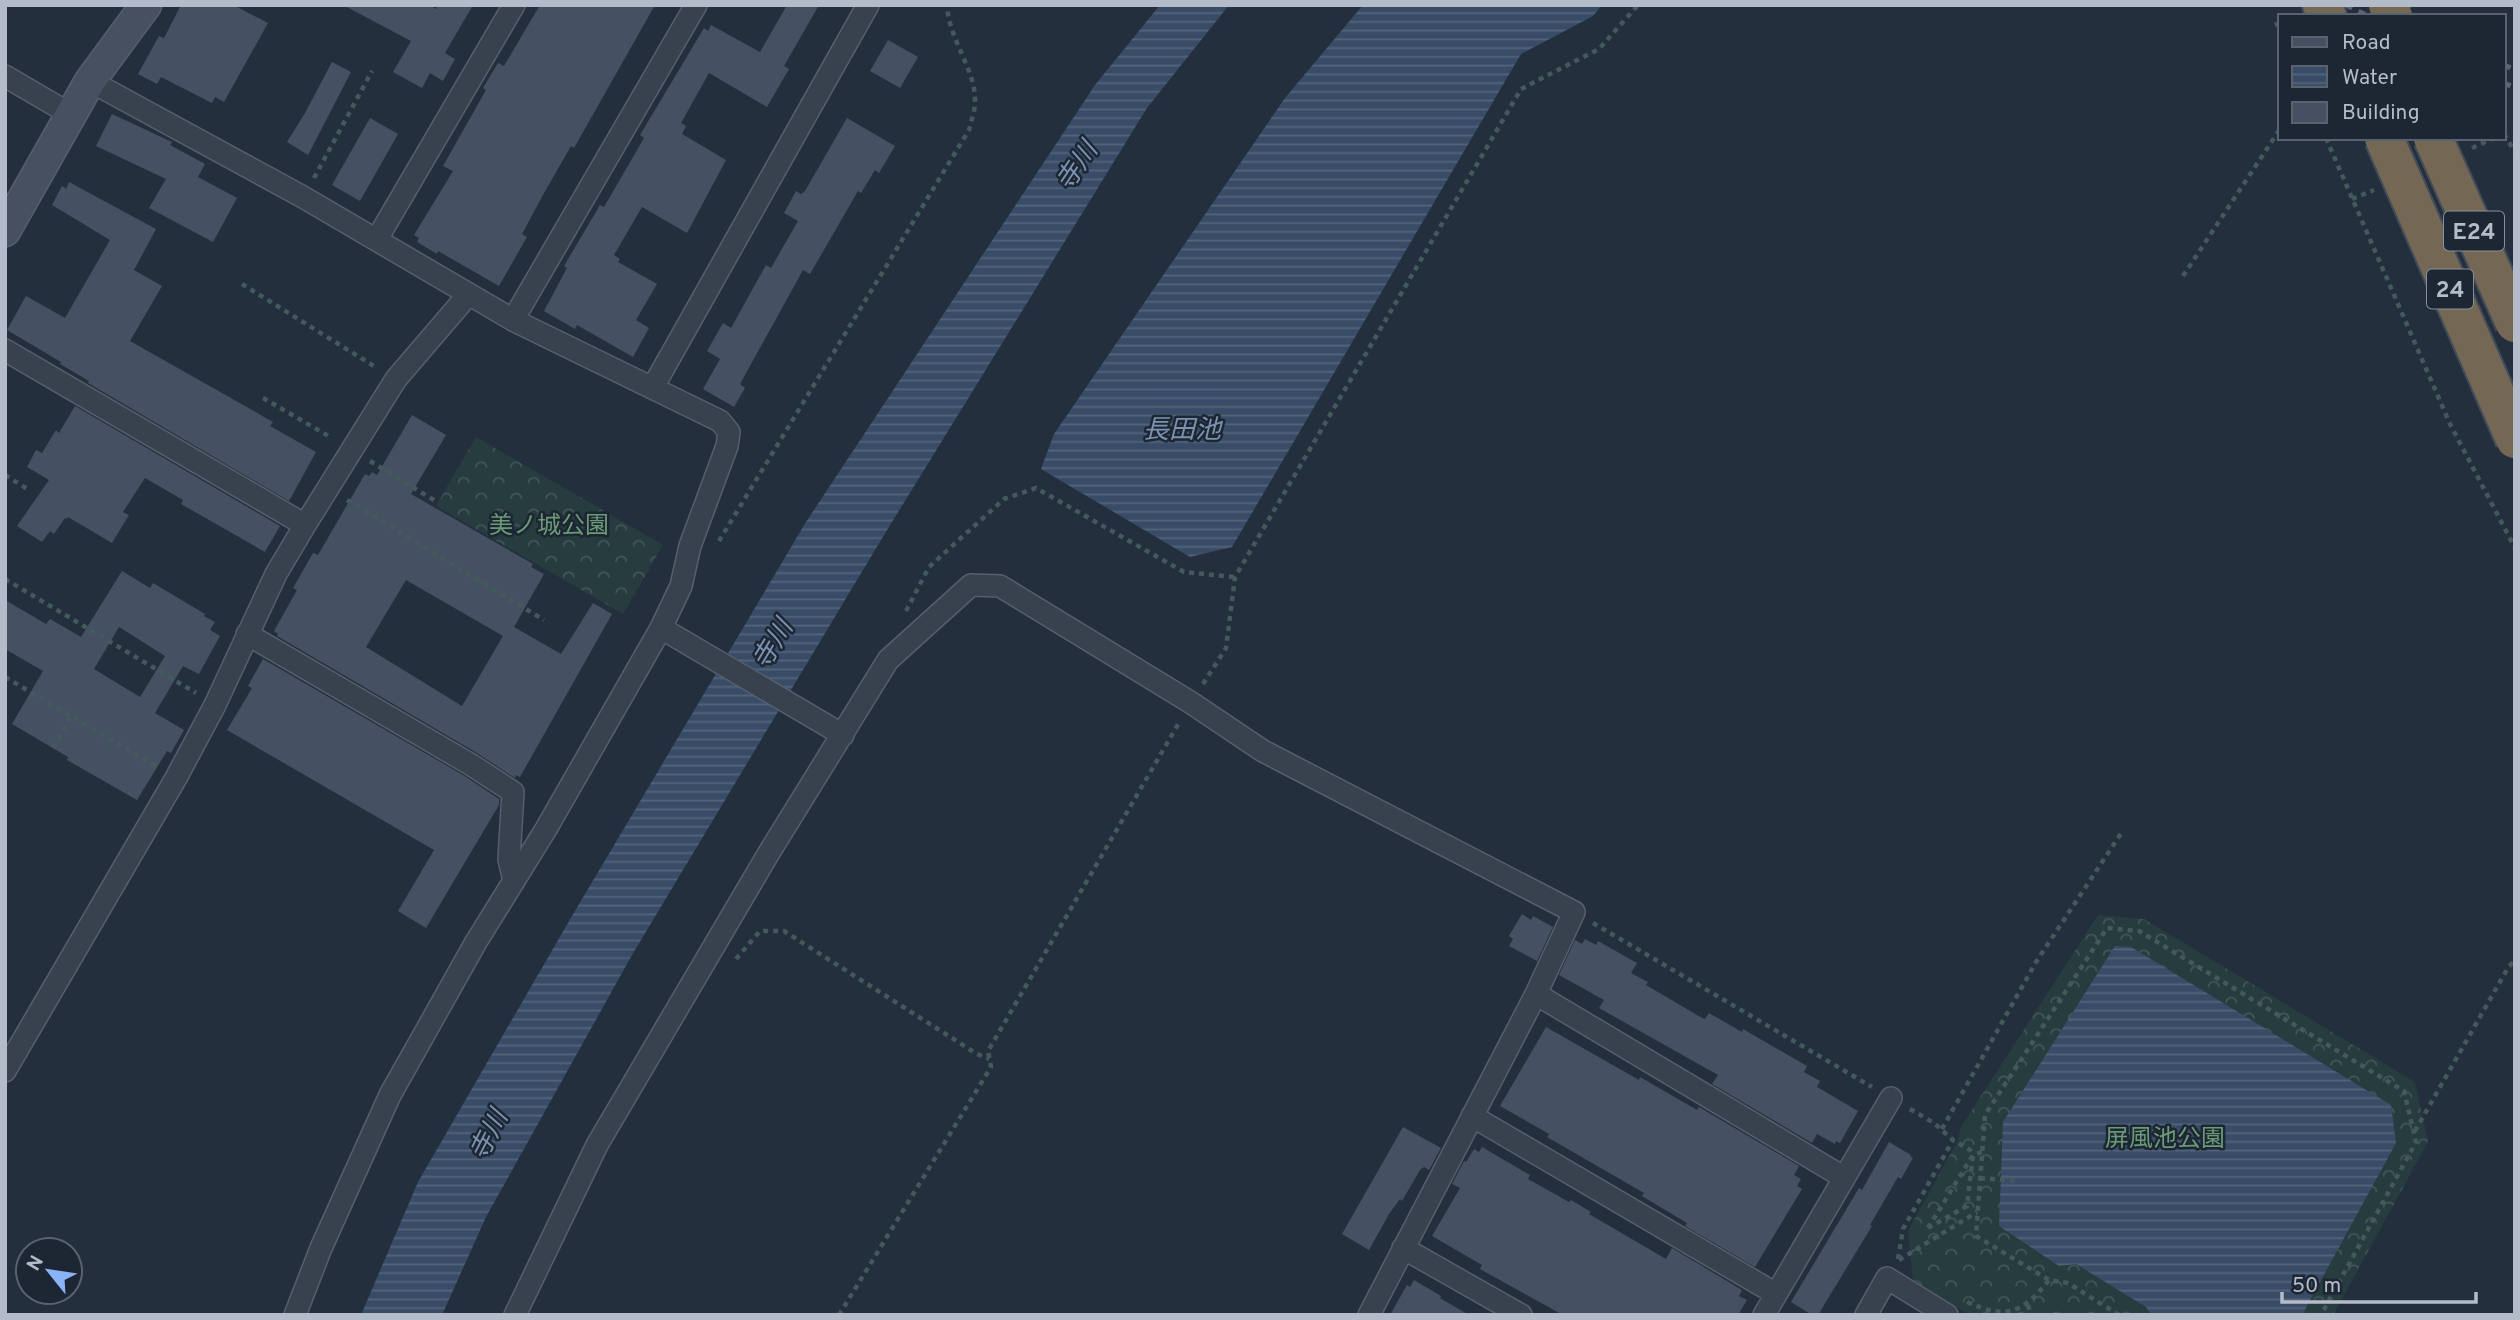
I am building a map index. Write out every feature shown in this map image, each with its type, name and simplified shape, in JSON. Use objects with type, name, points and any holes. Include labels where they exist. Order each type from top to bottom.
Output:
[{"type":"highway","name":"24","points":[[2385,140],[2515,439]]},
{"type":"highway","name":"E24","points":[[2392,140],[2515,419]]},
{"type":"highway","name":"E24","points":[[2434,140],[2515,323]]},
{"type":"highway","name":"24","points":[[2446,140],[2515,298]]},
{"type":"street","points":[[5,231],[90,81],[146,5]]},
{"type":"street","points":[[377,239],[514,5]]},
{"type":"street","points":[[513,320],[696,5]]},
{"type":"street","points":[[653,387],[869,5]]},
{"type":"street","points":[[5,76],[70,114]]},
{"type":"street","points":[[90,81],[303,197],[513,320],[720,421],[729,432],[727,446],[690,545],[668,631],[476,942],[390,1096],[321,1248],[295,1315]]},
{"type":"street","points":[[5,1071],[176,778],[215,705],[276,574],[305,525],[396,379],[468,295]]},
{"type":"street","points":[[5,350],[305,525]]},
{"type":"street","points":[[515,1315],[597,1145],[767,856],[834,730],[888,660],[971,586],[1000,586],[1191,702],[1263,751],[1574,912],[1536,994],[1369,1315]]},
{"type":"street","points":[[668,631],[834,730]]},
{"type":"street","points":[[247,634],[470,764],[513,792],[509,859],[513,881]]},
{"type":"street","points":[[1536,994],[1843,1177]]},
{"type":"street","points":[[1763,1315],[1891,1098]]},
{"type":"street","points":[[1472,1116],[1776,1294]]},
{"type":"street","points":[[1404,1248],[1521,1315]]},
{"type":"street","points":[[1866,1315],[1887,1278],[1947,1315]]},
{"type":"path","points":[[716,546],[968,130],[975,104],[973,81],[955,43],[947,5]]},
{"type":"path","points":[[839,1315],[984,1078],[990,1067],[988,1051],[1191,702],[1226,648],[1235,577],[1521,89],[1599,49],[1638,5]]},
{"type":"path","points":[[2276,22],[2278,26]]},
{"type":"path","points":[[303,197],[372,71]]},
{"type":"path","points":[[2183,276],[2278,132]]},
{"type":"path","points":[[2327,140],[2449,424],[2515,548]]},
{"type":"path","points":[[242,284],[396,379]]},
{"type":"path","points":[[5,475],[29,490]]},
{"type":"path","points":[[903,617],[929,567],[1004,499],[1036,488],[1184,572],[1235,577]]},
{"type":"path","points":[[328,489],[544,620]]},
{"type":"path","points":[[5,579],[215,705]]},
{"type":"path","points":[[5,677],[70,718],[176,778]]},
{"type":"path","points":[[53,748],[70,718]]},
{"type":"path","points":[[1942,1129],[2036,962],[2122,832]]},
{"type":"path","points":[[1574,912],[1891,1098],[1942,1129],[1953,1140],[1970,1150],[1973,1155],[1967,1206],[1928,1228],[1973,1155],[1982,1152]]},
{"type":"path","points":[[2119,1315],[2068,1283],[2049,1280],[1976,1236],[1985,1115],[2107,928],[2139,931],[2404,1091],[2416,1142],[2321,1315]]},
{"type":"path","points":[[734,961],[760,931],[784,931],[977,1054],[989,1059]]},
{"type":"path","points":[[2414,1132],[2509,966],[2515,961]]},
{"type":"path","points":[[1909,1268],[1898,1261],[1903,1229],[1953,1140]]},
{"type":"path","points":[[1980,1178],[2018,1181]]},
{"type":"path","points":[[1913,1252],[1977,1212]]},
{"type":"path","points":[[1966,1301],[1988,1313],[2009,1313],[2028,1306],[2049,1280]]},
{"type":"path","points":[[2028,1306],[2031,1315]]},
{"type":"green space","name":"美ノ城公園","points":[[476,437],[663,545],[623,614],[436,506]]},
{"type":"green space","name":"屏風池公園","points":[[2098,915],[2144,919],[2415,1082],[2428,1142],[2333,1315],[1970,1315],[1913,1280],[1908,1231],[1958,1140],[1961,1127]]},
{"type":"water","name":"寺川","points":[[1160,5],[1229,5],[1147,108],[884,535],[632,955],[486,1217],[442,1315],[361,1315],[418,1182],[806,522],[1095,85]]},
{"type":"water","name":"長田池","points":[[1363,5],[1602,5],[1593,16],[1521,54],[1232,547],[1190,557],[1041,469],[1054,434],[1285,98]]},
{"type":"water","name":"屏風池公園","points":[[2115,946],[2131,947],[2391,1105],[2396,1143],[2302,1315],[2151,1315],[2146,1307],[2076,1264],[2059,1266],[1999,1226],[2003,1122]]},
{"type":"building","points":[[181,5],[233,5],[268,23],[224,102],[215,97],[212,103],[161,77],[157,84],[138,74],[159,36],[164,38]]},
{"type":"building","points":[[343,5],[429,5],[436,9],[438,5],[473,5],[445,53],[455,59],[443,81],[430,73],[422,88],[393,72],[411,41]]},
{"type":"building","points":[[540,5],[655,5],[574,148],[571,146],[543,195],[522,234],[527,237],[499,286],[417,242],[419,238],[414,235],[453,171],[443,166],[486,90],[483,88],[498,63],[504,66]]},
{"type":"building","points":[[787,5],[819,5],[784,66],[789,69],[767,107],[709,73],[681,123],[686,126],[682,134],[726,160],[687,233],[642,207],[614,255],[620,259],[618,262],[657,284],[636,320],[649,328],[633,357],[577,325],[575,329],[544,311],[567,268],[564,266],[600,205],[604,207],[644,138],[640,135],[704,28],[708,31],[711,25],[760,52]]},
{"type":"building","points":[[888,40],[918,57],[900,88],[870,71]]},
{"type":"building","points":[[332,62],[351,72],[308,155],[287,142]]},
{"type":"building","points":[[112,114],[172,142],[170,145],[205,164],[198,177],[237,198],[213,242],[149,208],[166,179],[96,146]]},
{"type":"building","points":[[370,118],[398,134],[360,201],[332,185]]},
{"type":"building","points":[[847,118],[895,146],[879,173],[875,170],[861,193],[858,191],[810,274],[803,270],[740,384],[745,388],[734,407],[703,389],[720,359],[707,351],[723,323],[731,328],[766,265],[771,268],[798,221],[784,213],[796,191],[801,194],[805,191]]},
{"type":"building","points":[[69,182],[156,229],[134,270],[162,286],[130,341],[273,422],[270,426],[316,452],[289,501],[88,383],[89,381],[60,364],[61,362],[7,330],[26,296],[65,318],[110,240],[52,205],[62,186],[66,189]]},
{"type":"building","points":[[75,406],[280,526],[265,552],[181,504],[183,500],[145,478],[123,512],[129,515],[112,543],[68,517],[54,534],[50,531],[42,542],[17,526],[49,480],[27,467],[36,450],[42,453],[56,430],[59,433]]},
{"type":"building","points":[[412,415],[446,435],[411,494],[533,564],[531,567],[544,574],[514,627],[561,654],[593,603],[612,614],[520,777],[516,775],[515,778],[277,636],[274,631],[297,590],[293,588],[313,553],[318,555],[365,474],[369,476],[372,472],[377,475]],"holes":[[[406,580],[503,636],[462,706],[366,647]]]},
{"type":"building","points":[[122,571],[150,588],[153,583],[205,614],[204,616],[215,622],[210,630],[220,636],[199,674],[183,666],[155,713],[184,730],[171,753],[167,751],[137,800],[67,760],[68,757],[12,724],[43,671],[5,649],[5,600],[46,624],[50,619],[81,637]],"holes":[[[119,627],[165,656],[140,697],[94,669]]]},
{"type":"building","points":[[263,659],[463,775],[499,799],[499,805],[426,928],[398,911],[434,850],[227,730],[252,688],[248,686]]},
{"type":"building","points":[[1522,914],[1531,920],[1533,916],[1553,927],[1537,961],[1509,946],[1513,939],[1509,936]]},
{"type":"building","points":[[1585,939],[1596,945],[1598,941],[1637,963],[1631,973],[1648,982],[1646,985],[1702,1018],[1705,1019],[1709,1013],[1742,1032],[1743,1029],[1807,1066],[1804,1072],[1820,1081],[1817,1087],[1858,1111],[1840,1143],[1836,1141],[1835,1144],[1817,1134],[1812,1143],[1712,1084],[1718,1075],[1599,1008],[1604,1000],[1559,975],[1575,940],[1582,944]]},
{"type":"building","points":[[1546,1027],[1639,1080],[1640,1077],[1697,1110],[1699,1107],[1799,1166],[1794,1175],[1801,1179],[1797,1186],[1802,1189],[1755,1267],[1685,1226],[1687,1223],[1642,1196],[1644,1193],[1547,1137],[1549,1134],[1500,1106]]},
{"type":"building","points":[[1403,1127],[1441,1148],[1429,1170],[1424,1167],[1420,1170],[1402,1201],[1400,1199],[1389,1214],[1369,1250],[1342,1234]]},
{"type":"building","points":[[1889,1142],[1913,1158],[1901,1179],[1898,1177],[1818,1315],[1812,1315],[1791,1302]]},
{"type":"building","points":[[1482,1147],[1530,1175],[1528,1179],[1569,1202],[1571,1200],[1591,1212],[1589,1214],[1666,1259],[1672,1248],[1742,1290],[1739,1296],[1747,1300],[1738,1315],[1563,1315],[1480,1269],[1482,1265],[1432,1236],[1460,1188],[1452,1184],[1464,1161],[1466,1162],[1474,1149],[1479,1152]]},
{"type":"building","points":[[1414,1280],[1469,1315],[1390,1315],[1407,1285],[1410,1287]]},
{"type":"railway","points":[[2346,5],[2364,14]]},
{"type":"railway","points":[[2382,5],[2400,14]]},
{"type":"railway","points":[[2506,66],[2515,70]]},
{"type":"railway","points":[[2506,84],[2515,88]]}]
